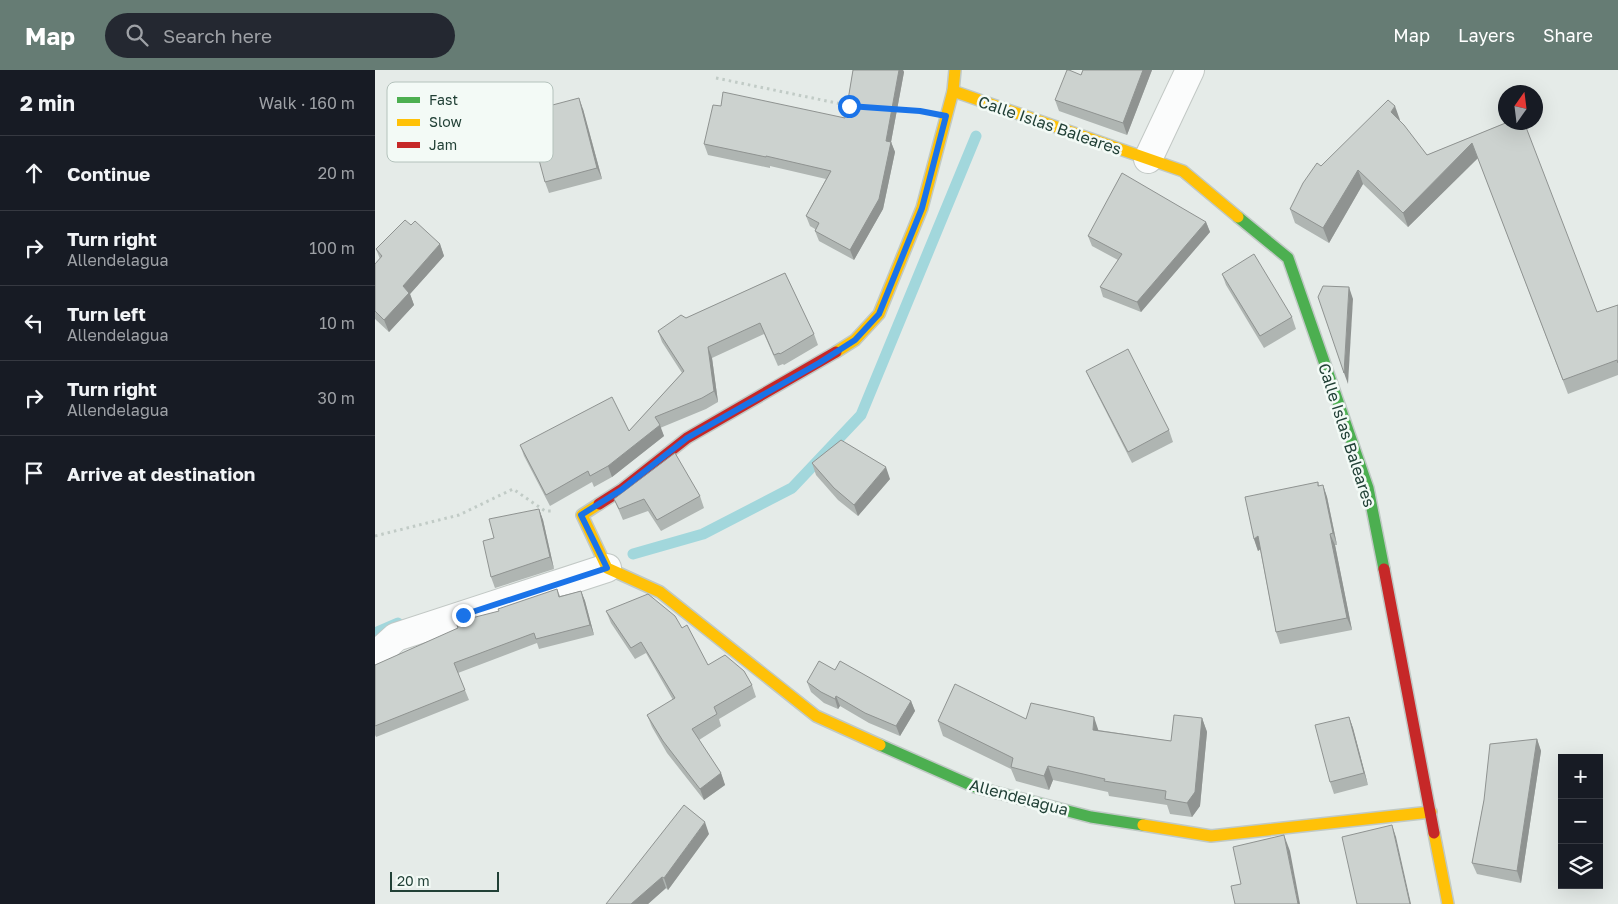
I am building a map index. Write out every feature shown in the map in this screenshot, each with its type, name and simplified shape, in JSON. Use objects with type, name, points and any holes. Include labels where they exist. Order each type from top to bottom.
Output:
[{"type":"street","points":[[375,656],[396,637],[607,568],[581,515],[621,490],[687,438],[819,363],[855,340],[879,314],[922,208],[953,91],[955,70]]},
{"type":"street","points":[[1148,159],[1190,70]]},
{"type":"street","name":"Calle Islas Baleares","points":[[953,91],[1183,171],[1288,258],[1368,488],[1448,904]]},
{"type":"street","name":"Allendelagua","points":[[607,568],[660,592],[817,716],[975,787],[1091,817],[1211,836],[1431,812]]},
{"type":"path","points":[[715,78],[858,107]]},
{"type":"path","points":[[894,109],[946,116]]},
{"type":"path","points":[[375,536],[459,515],[513,489],[545,511],[581,515]]},
{"type":"building","points":[[853,70],[899,70],[886,141],[891,142],[879,199],[850,250],[815,231],[819,223],[806,216],[831,171],[704,144],[713,105],[721,106],[723,92],[845,118]]},
{"type":"building","points":[[1067,70],[1081,75],[1083,70],[1143,70],[1123,123],[1055,100]]},
{"type":"building","points":[[579,98],[597,168],[545,182],[540,162],[553,162],[553,105]]},
{"type":"building","points":[[1388,100],[1395,106],[1391,112],[1404,125],[1427,155],[1498,126],[1498,130],[1527,130],[1597,312],[1618,305],[1618,363],[1617,360],[1563,380],[1472,143],[1403,213],[1358,170],[1323,228],[1290,209],[1303,183],[1317,163],[1321,166]]},
{"type":"building","points":[[1122,173],[1206,222],[1137,302],[1100,287],[1122,254],[1088,236]]},
{"type":"building","points":[[405,220],[411,225],[415,221],[440,244],[403,286],[409,293],[384,320],[375,311],[375,264],[382,256],[376,249]]},
{"type":"building","points":[[1254,254],[1292,317],[1260,336],[1222,274]]},
{"type":"building","points":[[785,273],[814,334],[780,354],[774,355],[760,323],[708,347],[714,391],[702,398],[655,417],[660,425],[608,466],[590,476],[588,471],[546,495],[520,445],[612,397],[629,431],[684,371],[658,331],[681,315],[686,318]]},
{"type":"building","points":[[1323,286],[1349,287],[1344,373],[1318,297]]},
{"type":"building","points":[[1128,349],[1169,430],[1128,452],[1086,371]]},
{"type":"building","points":[[841,440],[886,467],[854,505],[834,488],[812,463]]},
{"type":"building","points":[[675,453],[700,496],[657,520],[644,499],[619,509],[614,499]]},
{"type":"building","points":[[1318,482],[1318,486],[1323,485],[1333,533],[1330,534],[1347,618],[1276,632],[1258,536],[1254,539],[1245,497]]},
{"type":"building","points":[[539,509],[550,557],[491,577],[483,541],[494,538],[489,519]]},
{"type":"building","points":[[557,589],[559,597],[581,591],[590,625],[536,639],[534,633],[454,663],[465,690],[375,726],[375,665],[458,628],[456,622],[499,611],[498,609]]},
{"type":"building","points":[[648,594],[675,616],[682,628],[687,625],[708,665],[725,655],[744,671],[752,685],[714,707],[717,714],[692,729],[721,773],[700,789],[663,741],[647,715],[675,698],[641,642],[631,648],[606,611]]},
{"type":"building","points":[[819,661],[835,670],[840,661],[911,701],[896,726],[865,713],[836,696],[835,699],[807,682]]},
{"type":"building","points":[[955,684],[1026,719],[1031,703],[1094,717],[1093,730],[1171,741],[1174,715],[1202,718],[1195,792],[1187,803],[1165,799],[1166,791],[1104,781],[1105,779],[1048,766],[1044,776],[1011,767],[1013,758],[938,721]]},
{"type":"building","points":[[1349,717],[1364,773],[1330,782],[1315,725]]},
{"type":"building","points":[[1537,739],[1517,871],[1472,863],[1484,800],[1490,744]]},
{"type":"building","points":[[684,805],[705,822],[664,878],[662,877],[631,904],[606,904]]},
{"type":"building","points":[[1392,825],[1410,904],[1357,904],[1342,837]]},
{"type":"building","points":[[1284,835],[1298,904],[1235,904],[1231,886],[1241,884],[1233,847]]},
{"type":"waterway","points":[[633,554],[703,534],[792,488],[861,415],[976,136]]},
{"type":"waterway","points":[[375,633],[398,623]]},
{"type":"traffic: fast","points":[[1238,217],[1288,258],[1368,488],[1384,569]]},
{"type":"traffic: fast","points":[[880,745],[975,787],[1091,817],[1143,825]]},
{"type":"traffic: slow","points":[[836,352],[855,340],[879,314],[922,208],[953,91],[955,70]]},
{"type":"traffic: slow","points":[[953,91],[1183,171],[1238,217]]},
{"type":"traffic: slow","points":[[599,504],[582,515],[607,568],[660,592],[816,716],[880,745]]},
{"type":"traffic: slow","points":[[1143,825],[1211,836],[1431,812]]},
{"type":"traffic: slow","points":[[1434,833],[1448,904]]},
{"type":"traffic: jam","points":[[599,504],[621,490],[687,438],[836,352]]},
{"type":"traffic: jam","points":[[1384,569],[1434,833]]},
{"type":"route","points":[[463,615],[607,568],[581,515],[621,490],[687,438],[819,363],[855,340],[879,314],[922,208],[946,116],[920,111],[849,106]]}]
